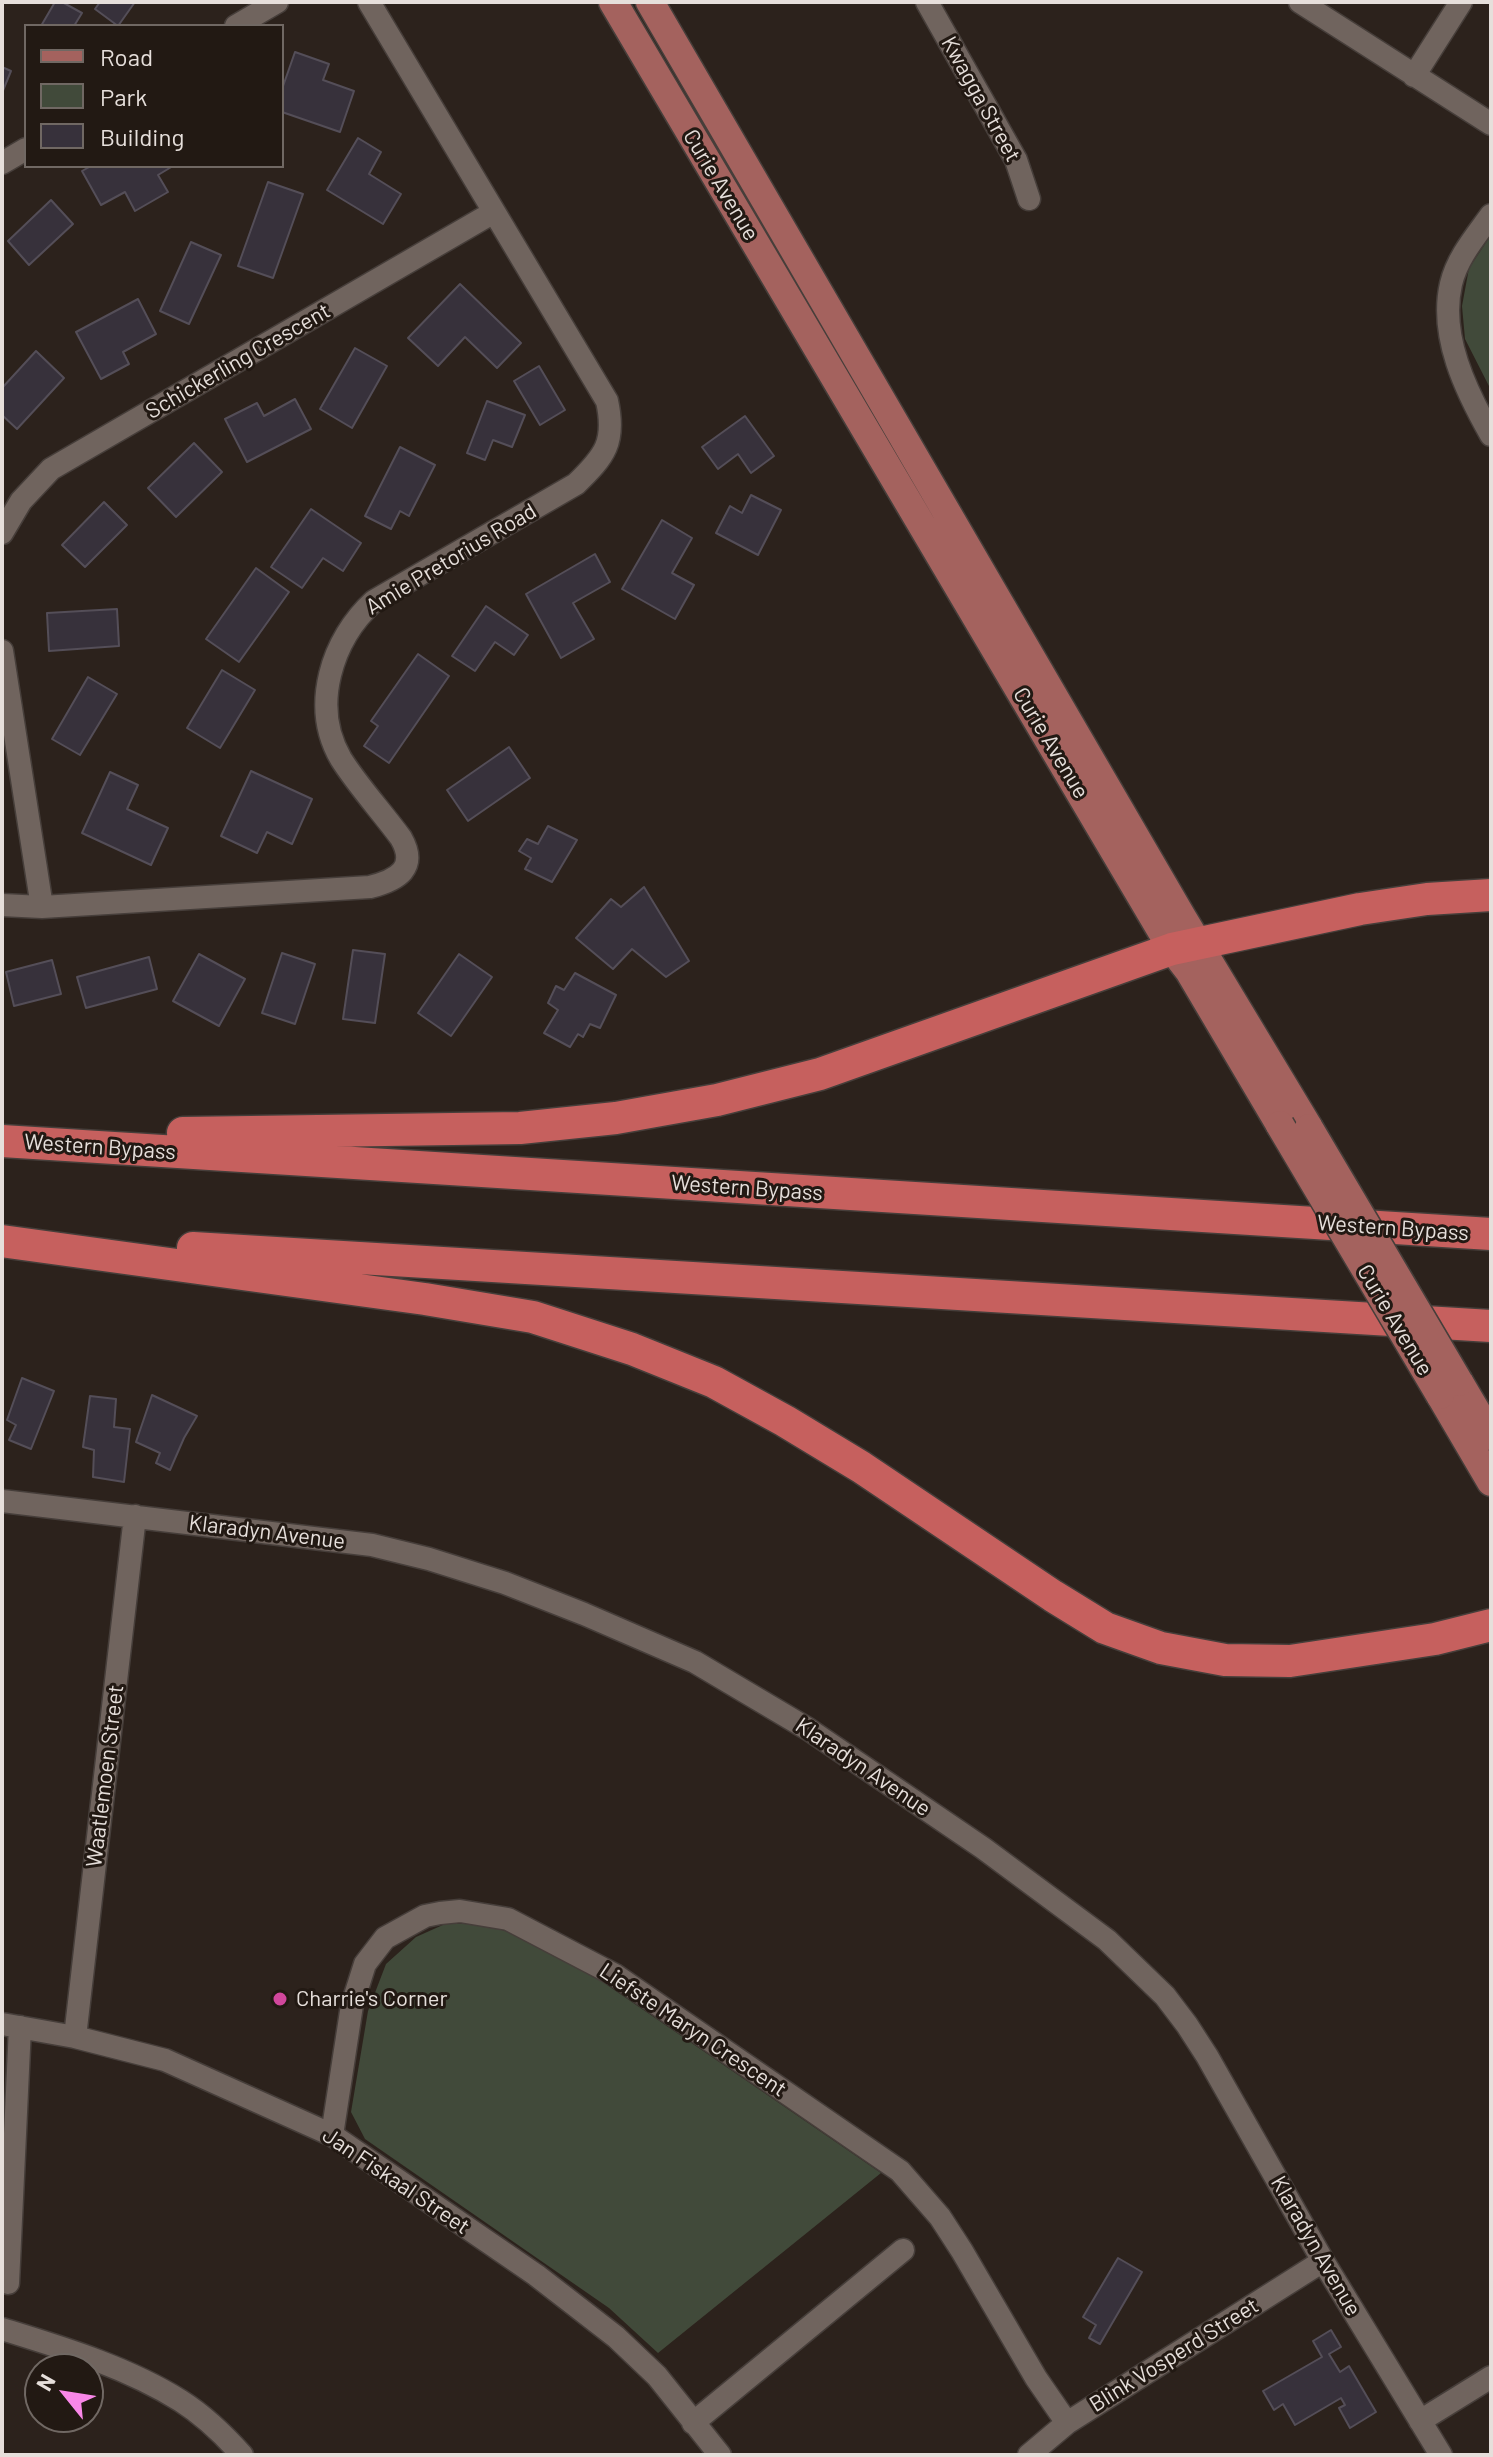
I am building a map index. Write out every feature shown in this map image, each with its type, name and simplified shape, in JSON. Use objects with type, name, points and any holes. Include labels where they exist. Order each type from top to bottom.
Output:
[{"type":"highway","points":[[44,1144],[187,1133],[520,1128],[616,1118],[717,1100],[820,1074],[1186,946],[1360,909],[1427,899],[1491,895]]},
{"type":"highway","name":"Western Bypass","points":[[2,1141],[1491,1234]]},
{"type":"highway","points":[[2,1238],[1491,1326]]},
{"type":"highway","points":[[2,1238],[533,1317],[632,1349],[714,1382],[785,1421],[861,1467],[1105,1628],[1161,1648],[1225,1660],[1290,1661],[1435,1639],[1491,1625]]},
{"type":"main road","name":"Curie Avenue","points":[[613,2],[1186,946],[1309,1128],[1450,1389],[1491,1482]]},
{"type":"main road","name":"Curie Avenue","points":[[650,2],[1166,890],[1186,946],[1189,971],[1280,1125],[1450,1389],[1491,1436]]},
{"type":"street","points":[[239,24],[277,2]]},
{"type":"street","name":"Amie Pretorius Road","points":[[2,905],[42,907],[370,887],[398,877],[406,865],[409,852],[340,757],[332,735],[327,714],[327,692],[337,651],[360,614],[374,601],[576,484],[608,447],[612,423],[607,401],[369,2]]},
{"type":"street","name":"Kwagga Street","points":[[927,2],[1016,160],[1029,199]]},
{"type":"street","points":[[1300,2],[1491,124]]},
{"type":"street","points":[[1414,76],[1461,2]]},
{"type":"street","points":[[2,163],[24,150]]},
{"type":"street","name":"Schickerling Crescent","points":[[2,533],[21,501],[51,469],[494,212]]},
{"type":"street","points":[[1491,215],[1463,255],[1451,284],[1448,325],[1459,369],[1491,435]]},
{"type":"street","points":[[2,651],[42,907]]},
{"type":"street","name":"Klaradyn Avenue","points":[[2,1501],[372,1545],[429,1559],[505,1583],[695,1662],[808,1729],[983,1848],[1107,1940],[1165,1996],[1207,2056],[1323,2261],[1441,2455]]},
{"type":"street","name":"Waatlemoen Street","points":[[75,2037],[135,1516]]},
{"type":"street","name":"Liefste Maryn Crescent","points":[[332,2135],[352,2005],[365,1964],[385,1938],[425,1916],[440,1913],[460,1911],[508,1919],[615,1975],[900,2171],[940,2217],[1036,2378],[1067,2423]]},
{"type":"street","points":[[8,2283],[11,2026]]},
{"type":"street","name":"Jan Fiskaal Street","points":[[11,2026],[75,2037],[165,2060],[332,2135],[536,2275],[593,2318],[657,2376],[720,2455]]},
{"type":"street","points":[[693,2423],[903,2250]]},
{"type":"street","name":"Blink Vosperd Street","points":[[1029,2455],[1067,2423],[1323,2261]]},
{"type":"street","points":[[2,2329],[79,2353],[183,2402],[242,2455]]},
{"type":"street","points":[[1420,2421],[1491,2377]]},
{"type":"green space","points":[[1491,235],[1491,390],[1465,339],[1462,306],[1469,268]]},
{"type":"green space","points":[[479,1923],[522,1936],[594,1976],[881,2173],[658,2353],[609,2308],[365,2139],[351,2112],[368,2011],[386,1964],[416,1937],[445,1924]]},
{"type":"building","points":[[55,2],[62,2],[82,13],[75,24],[42,24]]},
{"type":"building","points":[[100,2],[135,2],[119,24],[95,9]]},
{"type":"building","points":[[295,52],[329,64],[323,80],[354,91],[340,132],[284,113],[284,83]]},
{"type":"building","points":[[2,67],[11,71],[2,93]]},
{"type":"building","points":[[358,138],[381,152],[369,174],[401,194],[383,224],[327,190]]},
{"type":"building","points":[[87,168],[170,168],[158,175],[168,192],[135,211],[125,192],[101,205],[82,171]]},
{"type":"building","points":[[268,182],[303,194],[273,278],[238,266]]},
{"type":"building","points":[[51,200],[73,224],[29,265],[8,241]]},
{"type":"building","points":[[191,242],[221,255],[189,324],[160,311]]},
{"type":"building","points":[[460,284],[521,343],[497,368],[465,337],[438,366],[408,338]]},
{"type":"building","points":[[138,299],[156,334],[123,352],[129,364],[101,379],[76,332]]},
{"type":"building","points":[[355,348],[387,366],[352,428],[320,409]]},
{"type":"building","points":[[36,351],[64,378],[17,429],[2,415],[2,388]]},
{"type":"building","points":[[539,366],[565,410],[540,425],[514,381]]},
{"type":"building","points":[[295,399],[311,429],[247,462],[225,419],[257,403],[264,416]]},
{"type":"building","points":[[487,401],[525,415],[512,447],[493,440],[485,460],[467,453]]},
{"type":"building","points":[[745,416],[774,456],[751,473],[738,454],[718,469],[702,447]]},
{"type":"building","points":[[194,443],[222,472],[176,517],[148,488]]},
{"type":"building","points":[[400,447],[435,465],[409,516],[400,511],[391,529],[365,516]]},
{"type":"building","points":[[751,495],[781,510],[758,555],[716,533],[730,506],[742,513]]},
{"type":"building","points":[[104,502],[127,525],[85,567],[62,545]]},
{"type":"building","points":[[311,509],[361,543],[343,571],[323,558],[302,588],[271,567]]},
{"type":"building","points":[[662,520],[692,538],[672,573],[694,585],[675,619],[622,589]]},
{"type":"building","points":[[595,554],[610,582],[573,603],[594,639],[561,658],[526,594]]},
{"type":"building","points":[[256,568],[289,592],[239,662],[206,639]]},
{"type":"building","points":[[486,606],[528,635],[514,655],[495,642],[475,671],[452,656]]},
{"type":"building","points":[[117,609],[119,646],[49,651],[47,613]]},
{"type":"building","points":[[418,654],[449,676],[389,763],[364,746],[378,726],[371,721]]},
{"type":"building","points":[[222,670],[255,690],[220,748],[187,728]]},
{"type":"building","points":[[88,677],[117,694],[80,755],[52,739]]},
{"type":"building","points":[[509,747],[530,778],[468,821],[447,790]]},
{"type":"building","points":[[251,771],[312,799],[292,844],[267,832],[257,853],[221,836]]},
{"type":"building","points":[[110,772],[138,785],[127,809],[168,828],[151,865],[82,833]]},
{"type":"building","points":[[548,826],[577,840],[552,882],[525,869],[531,858],[519,851],[527,839],[538,844]]},
{"type":"building","points":[[644,887],[689,961],[666,977],[632,949],[613,969],[576,938],[611,899],[621,907]]},
{"type":"building","points":[[353,950],[385,954],[375,1023],[343,1019]]},
{"type":"building","points":[[282,953],[315,964],[295,1024],[262,1013]]},
{"type":"building","points":[[199,954],[245,979],[219,1026],[173,1001]]},
{"type":"building","points":[[459,954],[492,977],[451,1036],[418,1013]]},
{"type":"building","points":[[149,957],[157,989],[86,1008],[77,977]]},
{"type":"building","points":[[52,960],[61,994],[14,1006],[6,972]]},
{"type":"building","points":[[575,973],[616,995],[600,1028],[590,1024],[583,1037],[578,1034],[570,1047],[544,1033],[558,1010],[548,1003],[556,986],[564,990]]},
{"type":"building","points":[[22,1378],[54,1391],[31,1449],[9,1440],[16,1425],[7,1420]]},
{"type":"building","points":[[152,1395],[197,1416],[170,1470],[156,1463],[160,1453],[136,1442]]},
{"type":"building","points":[[90,1396],[116,1399],[114,1427],[130,1429],[124,1482],[93,1477],[94,1450],[83,1447]]},
{"type":"building","points":[[1118,2258],[1142,2272],[1100,2344],[1089,2338],[1096,2325],[1083,2317]]},
{"type":"building","points":[[1331,2330],[1341,2347],[1329,2354],[1340,2372],[1349,2366],[1376,2412],[1350,2428],[1339,2408],[1345,2405],[1341,2398],[1295,2425],[1283,2404],[1274,2410],[1263,2391],[1322,2357],[1313,2341]]},
{"type":"place","name":"Charrie's Corner","points":[[280,1999]]}]
